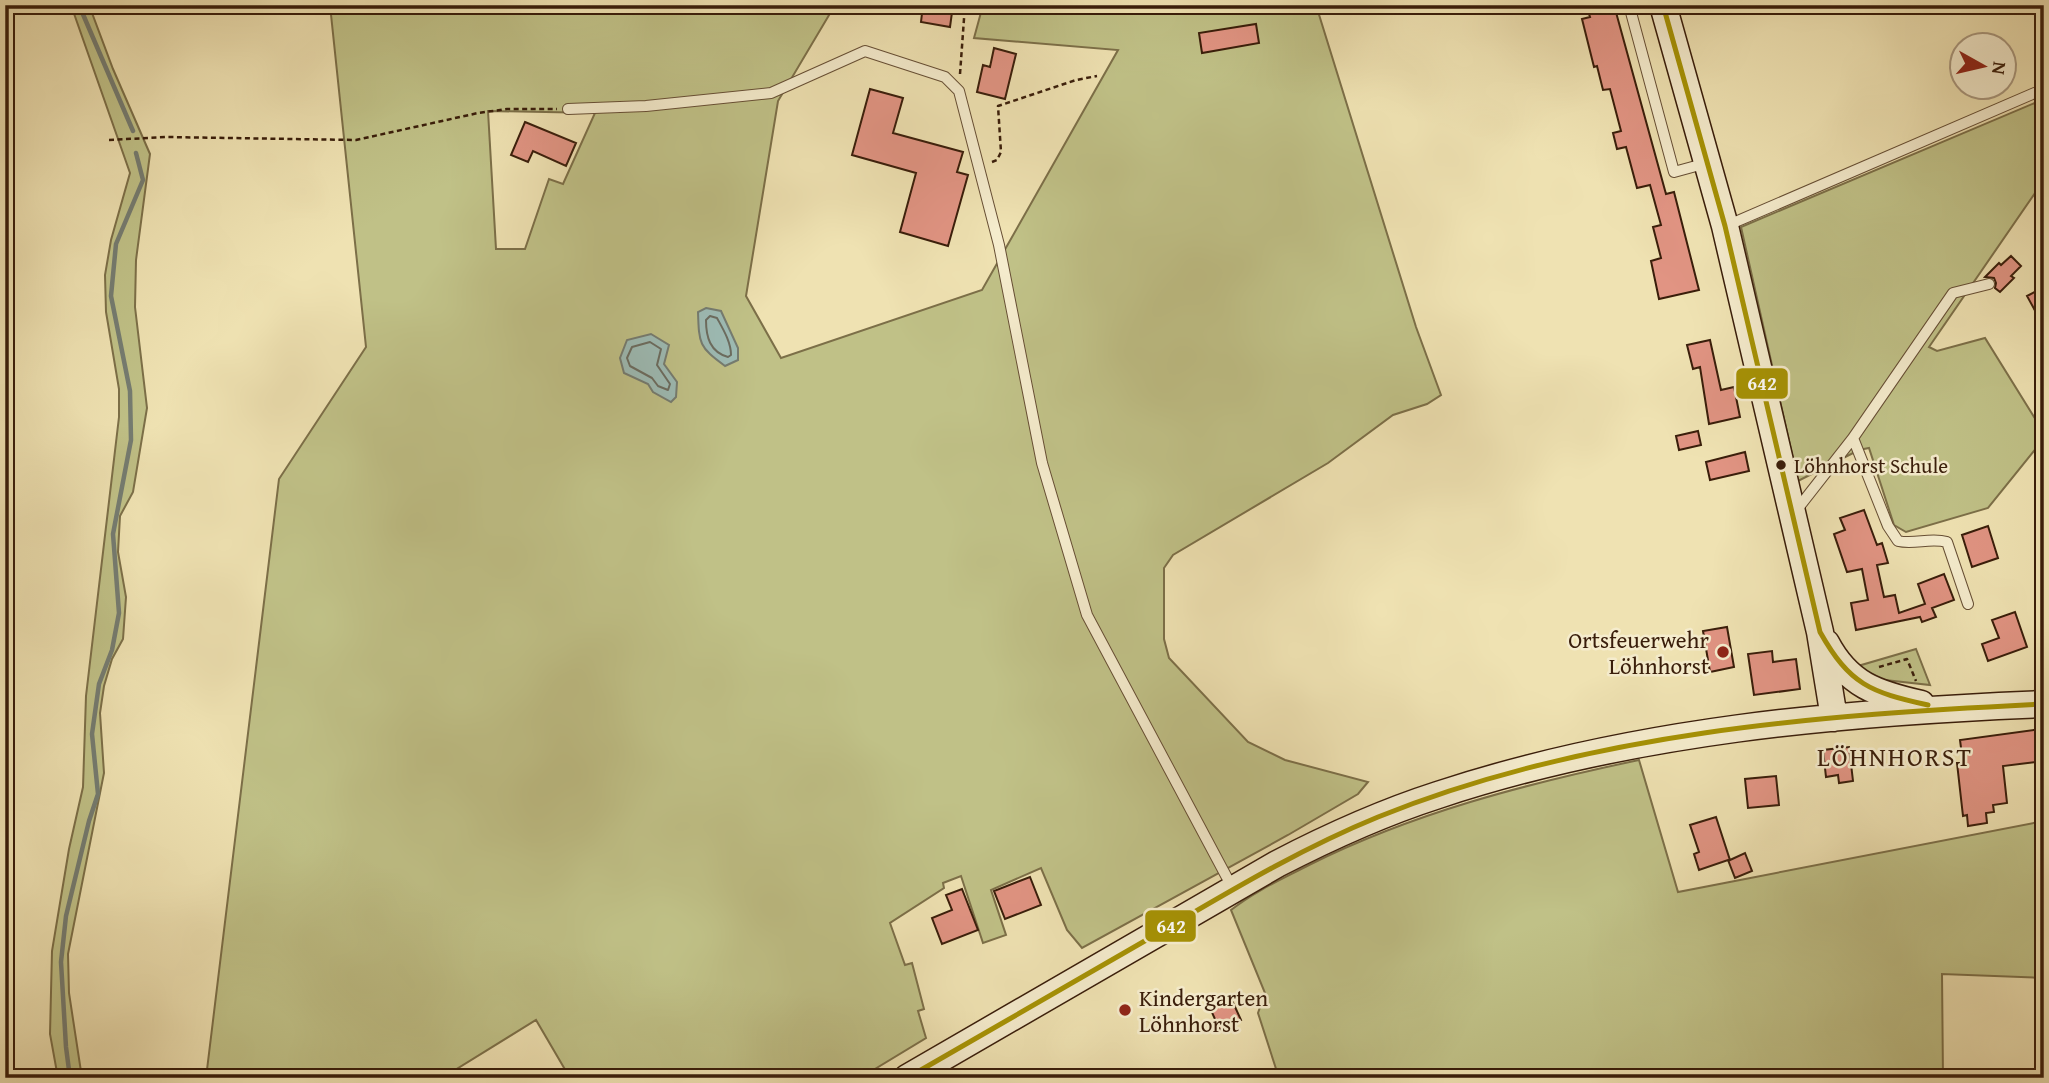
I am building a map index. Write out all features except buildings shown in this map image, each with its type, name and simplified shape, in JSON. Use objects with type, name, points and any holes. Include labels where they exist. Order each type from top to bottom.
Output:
[{"type":"street","points":[[1663,5],[1726,226],[1820,632],[1834,718]]},
{"type":"street","points":[[1820,632],[1843,669],[1864,687],[1902,700],[1942,708]]},
{"type":"street","points":[[907,1078],[1233,888],[1338,833],[1439,794],[1580,757],[1719,731],[1942,708],[2044,704]]},
{"type":"lane","points":[[1629,5],[1674,172],[1707,163]]},
{"type":"lane","points":[[568,109],[646,106],[771,93],[865,51],[945,77],[959,91],[999,245],[1042,463],[1087,615],[1233,888]]},
{"type":"lane","points":[[1726,226],[2044,89]]},
{"type":"lane","points":[[1793,514],[1853,439],[1953,293],[1989,284]]},
{"type":"lane","points":[[1853,439],[1888,526],[1898,541],[1909,544],[1936,539],[1947,542],[1968,604]]},
{"type":"path","points":[[959,91],[965,5]]},
{"type":"path","points":[[1135,5],[1142,5]]},
{"type":"path","points":[[979,168],[997,160],[1001,152],[998,106],[1076,80],[1097,76]]},
{"type":"path","points":[[109,140],[166,137],[356,140],[478,113],[507,109],[568,109]]},
{"type":"green space","points":[[71,5],[89,5],[150,154],[136,260],[135,307],[147,408],[133,492],[120,516],[118,552],[126,597],[123,639],[112,659],[104,686],[100,713],[104,773],[68,954],[69,993],[82,1078],[58,1078],[50,1034],[52,951],[69,849],[83,787],[86,696],[119,417],[119,389],[106,312],[105,275],[111,240],[130,173]]},
{"type":"green space","points":[[330,5],[835,5],[778,101],[746,296],[781,358],[982,290],[1118,50],[974,38],[983,5],[1316,5],[1416,327],[1441,395],[1427,404],[1393,415],[1328,463],[1173,555],[1164,568],[1164,639],[1169,658],[1248,742],[1285,760],[1368,782],[1358,794],[1288,835],[1082,948],[1067,930],[1041,868],[991,890],[1006,935],[983,943],[961,876],[943,883],[944,888],[890,923],[905,965],[912,963],[924,1009],[918,1011],[926,1038],[860,1078],[570,1078],[536,1020],[442,1078],[206,1078],[279,479],[366,347]],"holes":[[[488,111],[595,113],[563,184],[549,179],[525,249],[496,249]]]},
{"type":"green space","points":[[2044,99],[2044,180],[1929,347],[1937,351],[1985,338],[2044,433],[2044,461],[2038,446],[1988,508],[1906,532],[1894,525],[1869,448],[1859,450],[1798,481],[1741,227]]},
{"type":"green space","points":[[1916,649],[1930,685],[1876,679],[1858,666]]},
{"type":"green space","points":[[1639,760],[1678,892],[2044,821],[2044,978],[1942,974],[1943,1078],[1279,1078],[1258,1013],[1265,993],[1231,910],[1259,891],[1309,865],[1388,830],[1512,790]]},
{"type":"water","points":[[706,308],[721,311],[738,348],[738,360],[725,366],[705,349],[700,338],[698,312]]},
{"type":"water","points":[[651,334],[669,345],[664,364],[677,382],[676,397],[671,402],[653,392],[648,384],[624,373],[620,358],[627,340]]},
{"type":"waterway","points":[[79,5],[133,131]]},
{"type":"waterway","points":[[70,1078],[61,962],[66,916],[98,794],[92,734],[99,684],[112,650],[119,613],[113,534],[131,440],[130,391],[111,296],[116,244],[143,180],[136,153]]},
{"type":"transit line","name":"642","points":[[1663,5],[1725,226],[1820,632],[1841,664],[1852,675],[1891,696],[1928,705]]},
{"type":"transit line","name":"642","points":[[907,1078],[1295,856],[1378,817],[1458,788],[1539,765],[1706,733],[1875,714],[2044,704]]},
{"type":"place","name":"Löhnhorst Schule","points":[[1781,465]]},
{"type":"place","name":"Ortsfeuerwehr Löhnhorst","points":[[1723,652]]},
{"type":"place","name":"Kindergarten Löhnhorst","points":[[1125,1010]]},
{"type":"district","name":"LÖHNHORST","points":[[1895,756]]}]
